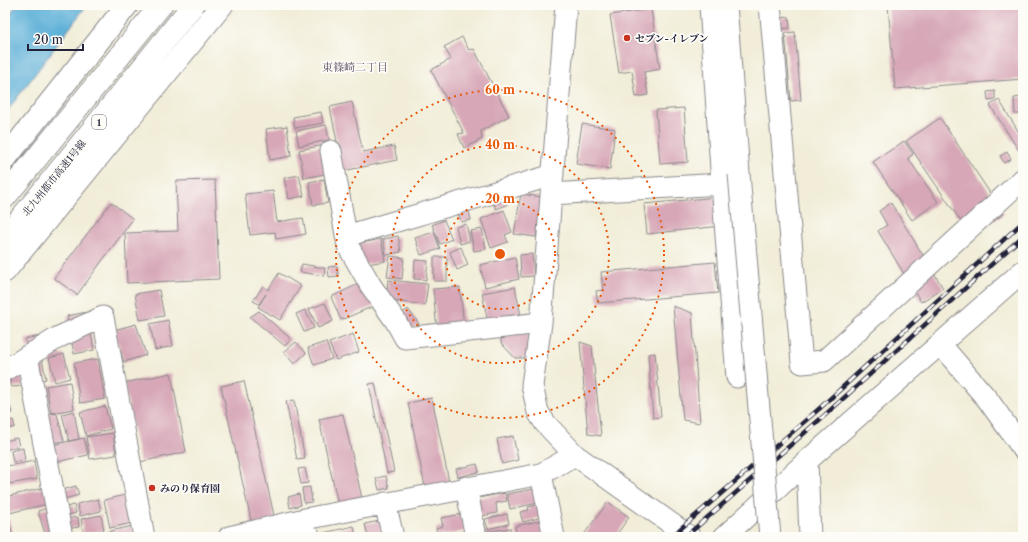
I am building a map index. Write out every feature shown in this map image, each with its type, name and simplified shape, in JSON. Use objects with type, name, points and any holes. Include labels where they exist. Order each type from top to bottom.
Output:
[{"type":"highway","points":[[5,159],[126,5]]},
{"type":"highway","points":[[5,197],[161,5]]},
{"type":"highway","name":"北九州都市高速1号線","points":[[5,238],[192,5]]},
{"type":"highway","points":[[5,271],[222,5]]},
{"type":"street","points":[[566,5],[541,323],[532,385],[538,412],[545,423],[575,455],[690,537]]},
{"type":"street","points":[[710,5],[731,179],[770,537]]},
{"type":"street","points":[[726,5],[737,377]]},
{"type":"street","points":[[770,5],[802,363],[824,361],[1023,179]]},
{"type":"street","points":[[331,151],[348,246],[371,286],[395,320],[405,338],[541,323]]},
{"type":"street","points":[[346,236],[552,185],[731,179]]},
{"type":"street","points":[[724,537],[806,461],[1023,271]]},
{"type":"street","points":[[5,370],[59,337],[103,316],[144,537]]},
{"type":"street","points":[[940,345],[988,400],[1023,449]]},
{"type":"street","points":[[27,356],[62,537]]},
{"type":"street","points":[[229,537],[307,528],[385,503],[541,474],[575,455]]},
{"type":"street","points":[[806,461],[810,537]]},
{"type":"street","points":[[541,474],[554,537]]},
{"type":"street","points":[[466,487],[476,537]]},
{"type":"street","points":[[385,503],[393,537]]},
{"type":"water","points":[[16,5],[87,5],[5,114],[5,22]]},
{"type":"building","points":[[888,5],[1023,5],[1023,79],[895,89]]},
{"type":"building","points":[[651,9],[660,69],[644,72],[648,95],[636,97],[632,71],[619,73],[610,15]]},
{"type":"building","points":[[789,17],[790,28],[779,29],[778,18]]},
{"type":"building","points":[[795,32],[801,100],[791,101],[785,33]]},
{"type":"building","points":[[462,37],[469,50],[474,49],[509,116],[481,131],[482,139],[464,148],[458,134],[464,133],[431,70],[451,59],[444,47]]},
{"type":"building","points":[[995,91],[995,99],[988,100],[987,92]]},
{"type":"building","points":[[1023,97],[1023,114],[1015,114],[1014,98]]},
{"type":"building","points":[[999,100],[1023,139],[1023,157],[990,105]]},
{"type":"building","points":[[352,102],[363,152],[394,146],[397,160],[343,171],[330,107]]},
{"type":"building","points":[[684,108],[688,162],[660,164],[656,110]]},
{"type":"building","points":[[321,112],[323,123],[295,128],[293,117]]},
{"type":"building","points":[[940,118],[1004,214],[971,236],[906,141]]},
{"type":"building","points":[[582,124],[615,129],[610,169],[576,164]]},
{"type":"building","points":[[326,125],[329,140],[299,146],[296,131]]},
{"type":"building","points":[[287,126],[291,156],[270,160],[266,129]]},
{"type":"building","points":[[904,141],[913,154],[908,158],[938,202],[912,220],[873,162]]},
{"type":"building","points":[[325,145],[330,173],[304,178],[299,150]]},
{"type":"building","points":[[1007,152],[1011,159],[1004,163],[1000,156]]},
{"type":"building","points":[[299,175],[304,196],[289,199],[284,178]]},
{"type":"building","points":[[324,179],[328,203],[313,205],[309,182]]},
{"type":"building","points":[[215,180],[219,279],[127,283],[125,233],[178,231],[176,181]]},
{"type":"building","points":[[273,191],[277,222],[303,218],[306,234],[276,239],[275,232],[250,235],[245,194]]},
{"type":"building","points":[[503,194],[507,205],[496,209],[492,199]]},
{"type":"building","points":[[521,194],[542,197],[536,237],[514,234]]},
{"type":"building","points":[[718,197],[721,226],[647,234],[644,204]]},
{"type":"building","points":[[111,202],[133,219],[77,295],[54,278]]},
{"type":"building","points":[[891,203],[943,288],[921,302],[878,231],[887,225],[879,211]]},
{"type":"building","points":[[468,207],[471,220],[461,222],[457,209]]},
{"type":"building","points":[[504,210],[512,232],[505,235],[508,242],[491,248],[481,219]]},
{"type":"building","points":[[444,220],[452,239],[440,244],[432,225]]},
{"type":"building","points":[[466,224],[470,241],[460,244],[456,227]]},
{"type":"building","points":[[482,229],[486,249],[474,251],[470,231]]},
{"type":"building","points":[[434,232],[440,249],[421,255],[415,238]]},
{"type":"building","points":[[398,236],[401,252],[386,255],[383,239]]},
{"type":"building","points":[[381,239],[385,261],[361,265],[357,244]]},
{"type":"building","points":[[461,247],[468,265],[457,270],[450,252]]},
{"type":"building","points":[[532,254],[534,276],[521,277],[520,255]]},
{"type":"building","points":[[390,256],[404,258],[402,279],[387,277]]},
{"type":"building","points":[[434,257],[447,257],[447,281],[434,281]]},
{"type":"building","points":[[515,257],[519,279],[485,287],[480,265]]},
{"type":"building","points":[[415,260],[428,261],[426,280],[414,279]]},
{"type":"building","points":[[715,262],[718,293],[598,303],[596,291],[603,290],[601,272]]},
{"type":"building","points":[[302,264],[325,268],[324,276],[300,272]]},
{"type":"building","points":[[337,266],[338,276],[329,277],[328,267]]},
{"type":"building","points":[[279,273],[301,286],[280,320],[258,307],[266,294],[259,304],[253,301],[263,286],[268,290]]},
{"type":"building","points":[[388,280],[428,284],[425,305],[386,300]]},
{"type":"building","points":[[365,281],[376,305],[341,320],[331,297]]},
{"type":"building","points":[[460,287],[464,327],[437,330],[433,289]]},
{"type":"building","points":[[515,287],[521,316],[488,323],[482,293]]},
{"type":"building","points":[[159,290],[164,316],[140,320],[135,294]]},
{"type":"building","points":[[325,303],[333,321],[318,328],[309,309]]},
{"type":"building","points":[[673,306],[692,313],[700,423],[683,420]]},
{"type":"building","points":[[408,309],[419,324],[409,331],[398,316]]},
{"type":"building","points":[[305,310],[314,328],[304,332],[296,314]]},
{"type":"building","points":[[259,311],[291,339],[285,346],[250,317]]},
{"type":"building","points":[[87,312],[94,350],[74,354],[67,316]]},
{"type":"building","points":[[168,320],[173,346],[155,350],[150,324]]},
{"type":"building","points":[[136,324],[146,355],[124,362],[114,330]]},
{"type":"building","points":[[501,332],[528,332],[528,358],[515,358],[501,343]]},
{"type":"building","points":[[353,334],[359,352],[336,360],[329,343]]},
{"type":"building","points":[[40,336],[42,345],[27,348],[25,339]]},
{"type":"building","points":[[296,342],[306,353],[294,364],[284,352]]},
{"type":"building","points":[[326,342],[332,359],[314,365],[308,348]]},
{"type":"building","points":[[580,342],[592,346],[601,436],[588,434]]},
{"type":"building","points":[[655,353],[661,417],[653,418],[648,354]]},
{"type":"building","points":[[41,354],[46,379],[33,381],[29,356]]},
{"type":"building","points":[[64,354],[70,378],[55,382],[49,358]]},
{"type":"building","points":[[20,357],[23,386],[11,387],[8,359]]},
{"type":"building","points":[[98,359],[105,399],[80,403],[74,363]]},
{"type":"building","points":[[171,373],[186,452],[140,462],[124,383]]},
{"type":"building","points":[[244,381],[275,520],[252,525],[221,386]]},
{"type":"building","points":[[70,382],[74,409],[51,413],[46,386]]},
{"type":"building","points":[[375,383],[394,472],[387,473],[369,384]]},
{"type":"building","points":[[5,391],[12,413],[5,415]]},
{"type":"building","points":[[432,398],[450,487],[426,492],[408,403]]},
{"type":"building","points":[[294,400],[305,459],[297,460],[286,401]]},
{"type":"building","points":[[105,406],[111,429],[86,436],[80,412]]},
{"type":"building","points":[[74,411],[79,439],[69,441],[62,414]]},
{"type":"building","points":[[44,412],[57,414],[64,441],[51,443]]},
{"type":"building","points":[[343,414],[363,503],[339,509],[319,419]]},
{"type":"building","points":[[13,420],[15,427],[5,430],[5,422]]},
{"type":"building","points":[[113,433],[116,455],[90,459],[86,437]]},
{"type":"building","points":[[513,436],[518,460],[502,464],[497,439]]},
{"type":"building","points":[[17,438],[19,446],[5,450],[5,441]]},
{"type":"building","points":[[84,438],[88,455],[56,462],[52,445]]},
{"type":"building","points":[[23,448],[25,460],[13,462],[11,451]]},
{"type":"building","points":[[34,461],[37,479],[9,484],[7,466]]},
{"type":"building","points":[[477,464],[479,472],[458,477],[456,469]]},
{"type":"building","points":[[305,468],[308,483],[301,484],[298,469]]},
{"type":"building","points":[[386,476],[389,488],[379,490],[376,478]]},
{"type":"building","points":[[76,486],[79,495],[61,500],[59,491]]},
{"type":"building","points":[[47,487],[51,503],[5,514],[5,497]]},
{"type":"building","points":[[310,487],[312,502],[304,503],[302,488]]},
{"type":"building","points":[[539,488],[542,502],[510,509],[507,494]]},
{"type":"building","points":[[505,493],[507,501],[496,503],[497,513],[477,517],[473,499]]},
{"type":"building","points":[[130,494],[136,522],[110,528],[104,500]]},
{"type":"building","points":[[299,494],[301,505],[290,508],[288,497]]},
{"type":"building","points":[[98,499],[101,511],[80,516],[77,504]]},
{"type":"building","points":[[608,502],[629,517],[615,537],[582,537]]},
{"type":"building","points":[[74,505],[76,513],[64,516],[62,508]]},
{"type":"building","points":[[536,505],[537,507],[543,505],[546,516],[523,522],[520,512],[529,510],[528,507]]},
{"type":"building","points":[[51,507],[58,533],[46,537],[38,511]]},
{"type":"building","points":[[462,514],[465,531],[438,537],[436,528],[443,526],[441,518]]},
{"type":"building","points":[[507,514],[509,524],[488,529],[485,519]]},
{"type":"building","points":[[101,515],[104,530],[84,534],[81,519]]},
{"type":"building","points":[[78,517],[79,527],[66,529],[65,519]]},
{"type":"building","points":[[9,519],[13,537],[5,537],[5,520]]},
{"type":"building","points":[[384,520],[388,537],[368,537],[365,524]]},
{"type":"building","points":[[543,520],[546,537],[517,537],[515,526]]},
{"type":"building","points":[[132,526],[134,537],[108,537],[107,532]]},
{"type":"building","points":[[354,526],[356,537],[319,537],[319,534]]},
{"type":"building","points":[[510,528],[512,537],[484,537],[484,532]]},
{"type":"building","points":[[103,532],[104,537],[93,537],[92,534]]},
{"type":"railway","points":[[672,537],[820,408],[1023,222]]},
{"type":"railway","points":[[685,537],[825,415],[1023,236]]},
{"type":"place","name":"セブン-イレブン","points":[[627,38]]},
{"type":"place","name":"みのり保育園","points":[[152,488]]},
{"type":"district","name":"東篠崎二丁目","points":[[355,67]]}]
